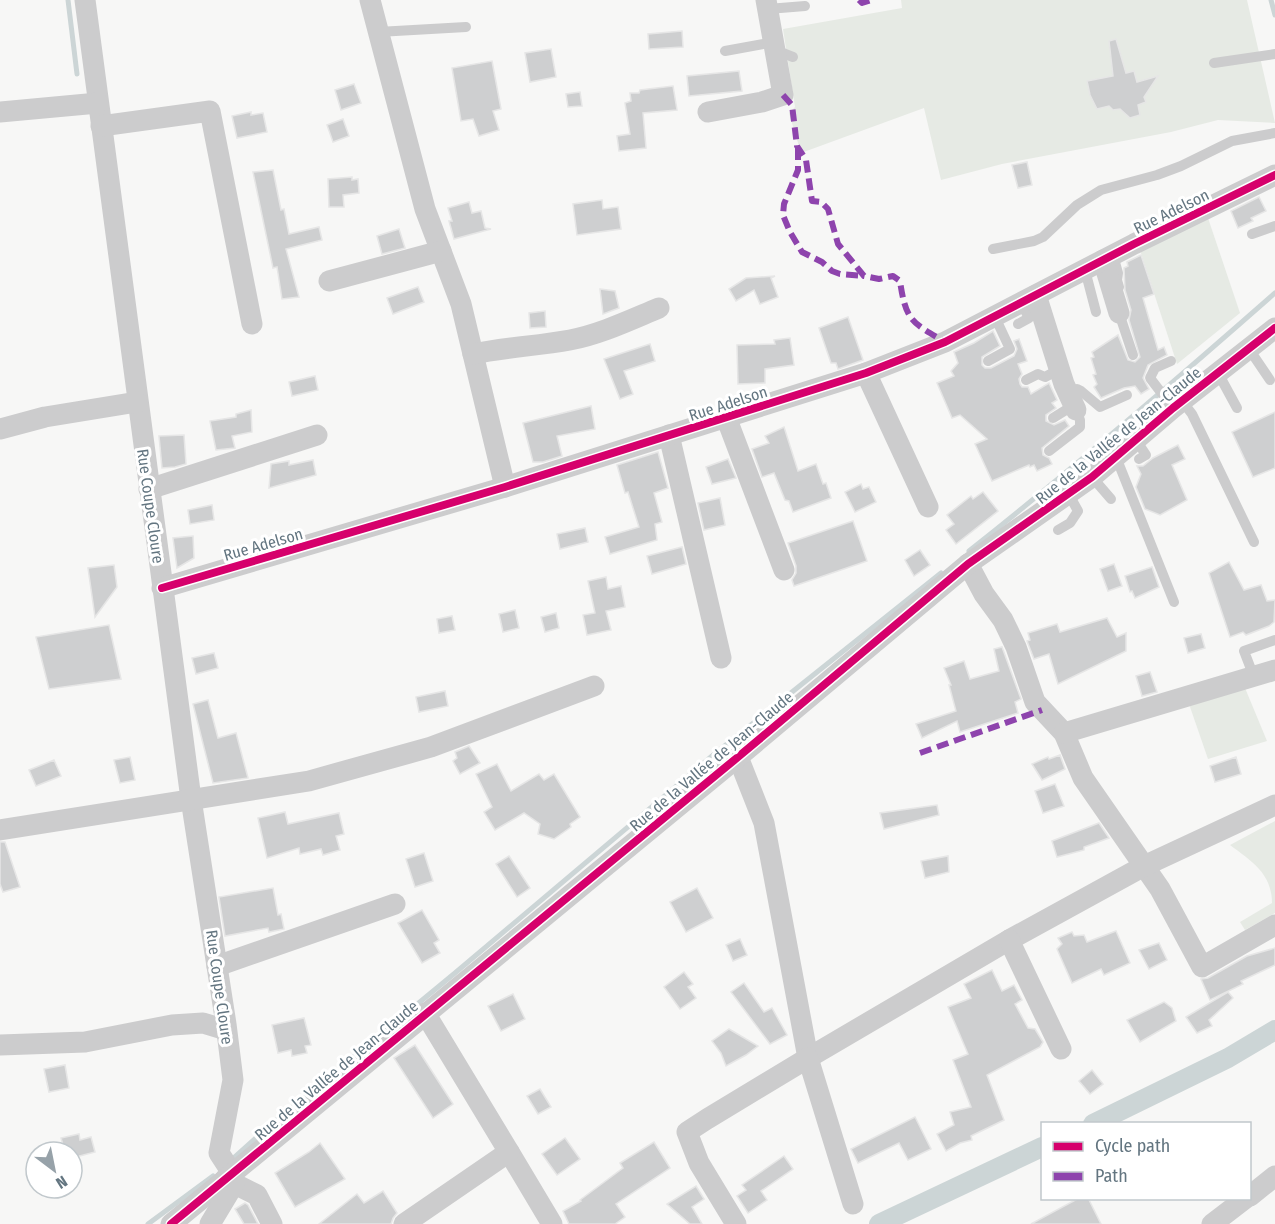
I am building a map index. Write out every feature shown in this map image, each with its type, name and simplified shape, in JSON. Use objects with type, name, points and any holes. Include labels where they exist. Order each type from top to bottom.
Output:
[{"type":"street","name":"Rue Coupe Cloure","points":[[85,0],[162,588],[226,1030],[232,1080],[228,1172]]},
{"type":"street","points":[[370,0],[425,209],[461,304],[505,487]]},
{"type":"street","points":[[708,112],[762,102],[783,95],[780,49],[767,5]]},
{"type":"street","points":[[0,112],[98,103]]},
{"type":"street","points":[[101,126],[210,111],[252,324]]},
{"type":"street","name":"Rue Adelson","points":[[162,588],[505,487],[866,373],[945,342],[1275,175]]},
{"type":"street","points":[[329,280],[441,250]]},
{"type":"street","points":[[1100,262],[1122,308]]},
{"type":"street","points":[[1028,299],[1073,402]]},
{"type":"street","points":[[473,354],[499,348],[570,340],[603,331],[659,308]]},
{"type":"street","name":"Rue de la Vallée de Jean-Claude","points":[[171,1224],[228,1172],[738,757],[968,564],[1115,459],[1138,450],[1174,403],[1218,373],[1275,328]]},
{"type":"street","points":[[866,373],[928,507]]},
{"type":"street","points":[[0,429],[45,417],[137,402]]},
{"type":"street","points":[[726,417],[784,570]]},
{"type":"street","points":[[149,489],[317,435]]},
{"type":"street","points":[[669,435],[721,658]]},
{"type":"street","points":[[968,564],[984,594],[1003,620],[1016,647],[1035,702],[1064,733],[1083,778],[1160,889],[1202,967],[1275,925]]},
{"type":"street","points":[[1064,733],[1275,670]]},
{"type":"street","points":[[0,830],[309,781],[420,750],[594,686]]},
{"type":"street","points":[[738,757],[764,824],[808,1058],[853,1204]]},
{"type":"street","points":[[736,1224],[699,1163],[687,1132],[1009,940],[1144,866],[1275,805]]},
{"type":"street","points":[[217,966],[395,904]]},
{"type":"street","points":[[1009,940],[1061,1049]]},
{"type":"street","points":[[425,1013],[552,1224]]},
{"type":"street","points":[[0,1045],[85,1042],[172,1025],[203,1023],[226,1030]]},
{"type":"street","points":[[404,1224],[509,1152]]},
{"type":"street","points":[[210,1224],[228,1172],[257,1195],[272,1224]]},
{"type":"street","points":[[1251,1195],[1275,1176]]},
{"type":"street","points":[[1212,1224],[1243,1200]]},
{"type":"lane","points":[[767,5],[805,6]]},
{"type":"lane","points":[[378,32],[466,27]]},
{"type":"lane","points":[[725,51],[780,49]]},
{"type":"lane","points":[[1214,63],[1275,54]]},
{"type":"lane","points":[[993,249],[1034,241],[1042,237],[1084,200],[1101,190],[1165,172],[1232,141],[1275,133]]},
{"type":"lane","points":[[1252,234],[1275,226]]},
{"type":"lane","points":[[1096,312],[1100,262]]},
{"type":"lane","points":[[1018,324],[1029,318],[1028,299]]},
{"type":"lane","points":[[1122,308],[1133,355]]},
{"type":"lane","points":[[988,361],[1010,349],[995,317]]},
{"type":"lane","points":[[1249,349],[1270,380]]},
{"type":"lane","points":[[1170,362],[1155,368],[1150,378],[1155,386],[1174,403],[1192,414],[1254,542]]},
{"type":"lane","points":[[1026,380],[1038,374],[1046,377],[1060,369]]},
{"type":"lane","points":[[1218,373],[1237,408]]},
{"type":"lane","points":[[1053,418],[1073,402],[1077,389],[1101,407],[1127,395]]},
{"type":"lane","points":[[1049,452],[1080,427],[1080,420],[1073,402]]},
{"type":"lane","points":[[1115,459],[1174,602]]},
{"type":"lane","points":[[1092,477],[1111,499]]},
{"type":"lane","points":[[1058,530],[1070,523],[1078,511],[1068,494]]},
{"type":"lane","points":[[1254,676],[1244,651],[1275,640]]},
{"type":"shaded area","points":[[901,0],[1247,0],[1275,123],[1218,120],[1171,132],[1002,164],[941,180],[924,108],[801,153],[789,113],[795,107],[783,29],[902,8]]},
{"type":"shaded area","points":[[1208,218],[1240,313],[1177,364],[1140,250]]},
{"type":"shaded area","points":[[1245,688],[1267,741],[1208,759],[1189,704]]},
{"type":"shaded area","points":[[1275,821],[1275,913],[1245,930],[1240,922],[1272,903],[1271,893],[1259,869],[1230,845]]},
{"type":"building","points":[[682,31],[683,47],[649,49],[648,34]]},
{"type":"building","points":[[1116,39],[1126,73],[1134,71],[1137,82],[1158,76],[1144,97],[1146,102],[1138,105],[1140,115],[1130,118],[1120,109],[1113,110],[1109,106],[1097,109],[1090,95],[1087,81],[1113,76],[1109,41]]},
{"type":"building","points":[[551,49],[556,77],[530,82],[525,53]]},
{"type":"building","points":[[492,61],[501,109],[493,111],[499,130],[479,136],[473,119],[461,121],[452,68]]},
{"type":"building","points":[[739,71],[742,91],[689,96],[687,76]]},
{"type":"building","points":[[354,84],[361,103],[341,110],[335,90]]},
{"type":"building","points":[[673,86],[677,110],[643,113],[646,148],[619,151],[617,136],[630,134],[625,103],[631,101],[630,93]]},
{"type":"building","points":[[580,92],[582,106],[568,107],[566,94]]},
{"type":"building","points":[[251,112],[251,115],[263,113],[267,132],[237,138],[232,116]]},
{"type":"building","points":[[343,119],[349,136],[333,142],[327,125]]},
{"type":"building","points":[[1027,162],[1032,185],[1018,188],[1012,165]]},
{"type":"building","points":[[273,170],[281,210],[284,209],[289,234],[319,227],[322,240],[286,249],[299,297],[282,299],[277,267],[273,268],[253,172]]},
{"type":"building","points":[[352,177],[352,180],[358,179],[359,193],[343,195],[344,207],[329,207],[328,179]]},
{"type":"building","points":[[1259,197],[1266,211],[1251,218],[1253,221],[1238,228],[1231,211]]},
{"type":"building","points":[[602,200],[603,209],[618,207],[621,229],[577,235],[573,204]]},
{"type":"building","points":[[469,202],[472,213],[481,211],[485,228],[491,229],[454,239],[448,208]]},
{"type":"building","points":[[399,229],[405,248],[382,254],[377,236]]},
{"type":"building","points":[[1141,255],[1154,294],[1143,298],[1158,350],[1164,347],[1167,355],[1148,365],[1143,378],[1149,389],[1141,394],[1135,386],[1124,388],[1101,398],[1094,387],[1097,384],[1093,375],[1096,374],[1091,358],[1094,357],[1092,352],[1118,335],[1128,360],[1135,362],[1140,357],[1129,320],[1131,310],[1125,290],[1124,268],[1128,266],[1127,262]]},
{"type":"building","points":[[775,276],[771,278],[778,297],[760,304],[754,290],[736,301],[729,289],[746,278]]},
{"type":"building","points":[[418,287],[424,302],[393,314],[387,298]]},
{"type":"building","points":[[600,289],[615,291],[619,308],[603,314]]},
{"type":"building","points":[[545,311],[546,327],[530,328],[529,313]]},
{"type":"building","points":[[848,317],[863,360],[838,369],[836,363],[831,363],[819,328]]},
{"type":"building","points":[[993,331],[1000,346],[982,357],[982,365],[985,368],[991,368],[1014,356],[1017,349],[1014,341],[1019,339],[1027,361],[1018,364],[1022,374],[1019,379],[1020,384],[1022,387],[1028,387],[1031,394],[1049,383],[1057,400],[1052,403],[1056,408],[1046,415],[1046,421],[1054,425],[1065,420],[1069,426],[1042,448],[1043,455],[1049,458],[1052,464],[1037,471],[1034,465],[1030,467],[1029,465],[992,481],[975,444],[987,439],[960,415],[952,418],[937,383],[954,376],[951,371],[958,363],[954,352]]},
{"type":"building","points":[[790,338],[794,365],[765,369],[765,383],[738,384],[737,345],[775,344],[774,340]]},
{"type":"building","points":[[650,344],[655,361],[624,371],[633,394],[620,399],[604,359]]},
{"type":"building","points":[[315,376],[318,390],[292,396],[289,382]]},
{"type":"building","points":[[591,406],[595,429],[557,436],[562,456],[543,462],[533,462],[523,423]]},
{"type":"building","points":[[251,410],[252,432],[232,436],[235,448],[216,450],[210,421],[236,417],[236,414]]},
{"type":"building","points":[[1275,412],[1275,468],[1253,477],[1232,432]]},
{"type":"building","points":[[784,427],[798,471],[816,464],[831,498],[793,512],[789,501],[785,500],[774,473],[762,477],[752,449],[769,443],[765,436]]},
{"type":"building","points":[[184,435],[186,464],[162,468],[159,436]]},
{"type":"building","points":[[1178,445],[1185,459],[1172,465],[1187,500],[1160,515],[1145,509],[1136,487],[1141,474],[1137,466],[1143,466]]},
{"type":"building","points":[[658,452],[668,488],[654,493],[662,522],[655,524],[657,540],[610,554],[605,537],[639,527],[628,492],[625,493],[617,465]]},
{"type":"building","points":[[728,459],[736,478],[712,484],[706,467]]},
{"type":"building","points":[[313,460],[316,475],[269,488],[271,464],[289,461],[289,465]]},
{"type":"building","points":[[861,484],[863,489],[869,487],[876,502],[855,512],[845,492]]},
{"type":"building","points":[[983,492],[998,511],[956,544],[946,530],[954,524],[947,515],[971,496],[973,499]]},
{"type":"building","points":[[720,498],[725,525],[704,530],[698,503]]},
{"type":"building","points":[[212,505],[214,520],[190,524],[188,510]]},
{"type":"building","points":[[853,521],[867,561],[794,586],[792,580],[796,573],[796,566],[788,543]]},
{"type":"building","points":[[585,528],[588,542],[560,549],[557,534]]},
{"type":"building","points":[[193,536],[194,558],[177,568],[173,538]]},
{"type":"building","points":[[682,547],[686,564],[652,574],[647,556]]},
{"type":"building","points":[[920,550],[930,565],[914,576],[905,560]]},
{"type":"building","points":[[1229,562],[1244,590],[1261,585],[1267,601],[1275,600],[1274,622],[1269,626],[1246,635],[1243,632],[1230,637],[1209,573]]},
{"type":"building","points":[[1114,564],[1122,586],[1108,591],[1100,569]]},
{"type":"building","points":[[114,565],[117,587],[95,617],[88,568]]},
{"type":"building","points":[[1152,567],[1159,587],[1135,598],[1132,591],[1130,592],[1125,576]]},
{"type":"building","points":[[606,577],[608,589],[621,586],[625,607],[606,611],[611,630],[587,635],[583,615],[595,613],[588,581]]},
{"type":"building","points":[[515,610],[519,628],[503,632],[499,614]]},
{"type":"building","points":[[556,613],[559,628],[545,632],[541,617]]},
{"type":"building","points":[[452,616],[455,630],[439,633],[437,619]]},
{"type":"building","points":[[1107,618],[1117,637],[1126,633],[1126,651],[1058,684],[1049,654],[1034,659],[1027,641],[1030,640],[1028,633],[1057,624],[1060,632]]},
{"type":"building","points":[[109,625],[121,679],[49,689],[36,637]]},
{"type":"building","points":[[1201,634],[1205,648],[1188,653],[1184,638]]},
{"type":"building","points":[[1002,647],[1021,699],[1015,702],[1018,713],[960,732],[957,721],[922,738],[916,724],[956,711],[949,685],[951,685],[944,668],[964,661],[970,679],[999,671],[994,649]]},
{"type":"building","points":[[214,653],[218,668],[196,674],[192,658]]},
{"type":"building","points":[[1150,672],[1157,692],[1142,696],[1136,676]]},
{"type":"building","points":[[445,691],[448,706],[419,712],[416,697]]},
{"type":"building","points":[[208,700],[218,738],[236,733],[248,778],[213,783],[193,704]]},
{"type":"building","points":[[469,746],[480,763],[460,774],[453,761],[457,758],[455,752]]},
{"type":"building","points":[[1060,755],[1065,769],[1042,780],[1032,764]]},
{"type":"building","points":[[130,757],[135,780],[120,783],[114,760]]},
{"type":"building","points":[[1236,757],[1241,774],[1215,782],[1210,766]]},
{"type":"building","points":[[54,760],[61,776],[36,786],[29,770]]},
{"type":"building","points":[[497,764],[511,791],[539,774],[544,780],[554,774],[580,817],[570,824],[571,827],[554,839],[538,834],[540,824],[524,813],[495,830],[484,812],[492,807],[476,774]]},
{"type":"building","points":[[1055,784],[1064,806],[1043,813],[1035,791]]},
{"type":"building","points":[[937,805],[939,815],[884,829],[880,813]]},
{"type":"building","points":[[285,812],[288,824],[339,813],[344,834],[336,836],[340,850],[323,855],[321,849],[300,854],[299,848],[267,858],[258,818]]},
{"type":"building","points":[[1099,823],[1109,838],[1084,847],[1084,850],[1057,857],[1052,841]]},
{"type":"building","points":[[0,842],[5,842],[20,887],[3,892],[0,884]]},
{"type":"building","points":[[424,853],[433,881],[415,887],[406,859]]},
{"type":"building","points":[[509,856],[530,888],[517,897],[496,864]]},
{"type":"building","points":[[948,856],[949,872],[925,878],[921,861]]},
{"type":"building","points":[[273,888],[278,915],[281,914],[284,929],[269,932],[268,928],[225,936],[219,897]]},
{"type":"building","points":[[697,888],[713,918],[686,932],[670,902]]},
{"type":"building","points":[[422,910],[439,940],[434,943],[440,953],[422,963],[398,923]]},
{"type":"building","points":[[1116,931],[1130,963],[1104,975],[1101,969],[1072,983],[1057,949],[1062,944],[1058,938],[1072,932],[1074,936],[1084,935],[1087,942]]},
{"type":"building","points":[[740,939],[747,955],[733,961],[726,945]]},
{"type":"building","points":[[1159,943],[1167,960],[1149,969],[1139,950]]},
{"type":"building","points":[[1275,948],[1275,965],[1241,981],[1243,984],[1210,1000],[1201,979],[1208,978],[1247,956]]},
{"type":"building","points":[[992,970],[1002,991],[1014,985],[1022,1000],[1015,1004],[1028,1028],[1035,1029],[1043,1042],[1040,1047],[987,1075],[1004,1120],[971,1136],[972,1140],[960,1143],[946,1151],[937,1134],[954,1125],[950,1112],[971,1107],[953,1060],[968,1054],[948,1007],[971,998],[964,984]]},
{"type":"building","points":[[684,972],[693,984],[688,987],[696,998],[680,1009],[664,987]]},
{"type":"building","points":[[744,983],[764,1012],[772,1008],[787,1035],[770,1044],[731,992]]},
{"type":"building","points":[[1228,992],[1233,998],[1209,1020],[1212,1026],[1197,1033],[1186,1017]]},
{"type":"building","points":[[513,994],[525,1019],[501,1031],[488,1006]]},
{"type":"building","points":[[1164,1002],[1172,1008],[1176,1021],[1140,1042],[1127,1020]]},
{"type":"building","points":[[304,1018],[311,1045],[305,1046],[307,1053],[292,1056],[291,1050],[278,1053],[272,1025]]},
{"type":"building","points":[[729,1029],[758,1046],[726,1066],[721,1053],[712,1041]]},
{"type":"building","points":[[415,1045],[453,1104],[433,1118],[394,1058]]},
{"type":"building","points":[[65,1065],[69,1088],[49,1092],[44,1069]]},
{"type":"building","points":[[1092,1070],[1103,1084],[1090,1094],[1079,1081]]},
{"type":"building","points":[[540,1089],[551,1107],[538,1114],[527,1096]]},
{"type":"building","points":[[915,1117],[931,1149],[908,1160],[899,1143],[858,1163],[851,1149]]},
{"type":"building","points":[[79,1134],[80,1140],[62,1140],[61,1138]]},
{"type":"building","points":[[91,1137],[95,1152],[84,1155],[84,1140],[80,1140]]},
{"type":"building","points":[[565,1138],[580,1159],[557,1175],[542,1154]]},
{"type":"building","points":[[654,1142],[670,1168],[616,1204],[625,1217],[615,1224],[569,1224],[563,1211],[581,1201],[623,1168],[620,1163]]},
{"type":"building","points":[[320,1143],[345,1179],[295,1207],[275,1173]]},
{"type":"building","points":[[784,1156],[793,1169],[761,1191],[767,1200],[748,1213],[737,1196],[746,1190],[742,1185]]},
{"type":"building","points":[[696,1186],[704,1199],[692,1207],[702,1224],[690,1224],[667,1204]]},
{"type":"building","points":[[383,1191],[397,1213],[391,1224],[319,1224],[357,1194],[364,1203]]},
{"type":"building","points":[[1075,1200],[1089,1200],[1101,1224],[1031,1224]]},
{"type":"building","points":[[245,1203],[258,1224],[244,1224],[235,1209]]},
{"type":"waterway","points":[[68,0],[77,74]]},
{"type":"waterway","points":[[1271,0],[1275,15]]},
{"type":"waterway","points":[[969,551],[1124,424],[1275,293]]},
{"type":"waterway","points":[[229,1162],[712,756],[941,573]]},
{"type":"waterway","points":[[1097,1122],[1228,1058],[1275,1030]]},
{"type":"waterway","points":[[879,1224],[1041,1147]]},
{"type":"waterway","points":[[148,1224],[213,1176]]},
{"type":"marked path","points":[[859,0],[862,3],[871,0]]},
{"type":"marked path","points":[[783,95],[792,105],[797,146],[806,160],[812,201],[821,202],[828,209],[838,244],[864,276],[879,279],[893,276],[900,281],[905,305],[912,319],[945,342]]},
{"type":"marked path","points":[[798,148],[798,170],[784,204],[783,215],[790,232],[802,252],[822,262],[832,271],[864,276]]},
{"type":"marked path","points":[[920,753],[1042,710]]},
{"type":"cycle path","points":[[162,588],[505,487],[866,373],[945,342],[1134,244],[1275,175]]},
{"type":"cycle path","points":[[171,1224],[738,757],[968,564],[1092,477],[1173,408],[1275,328]]}]
